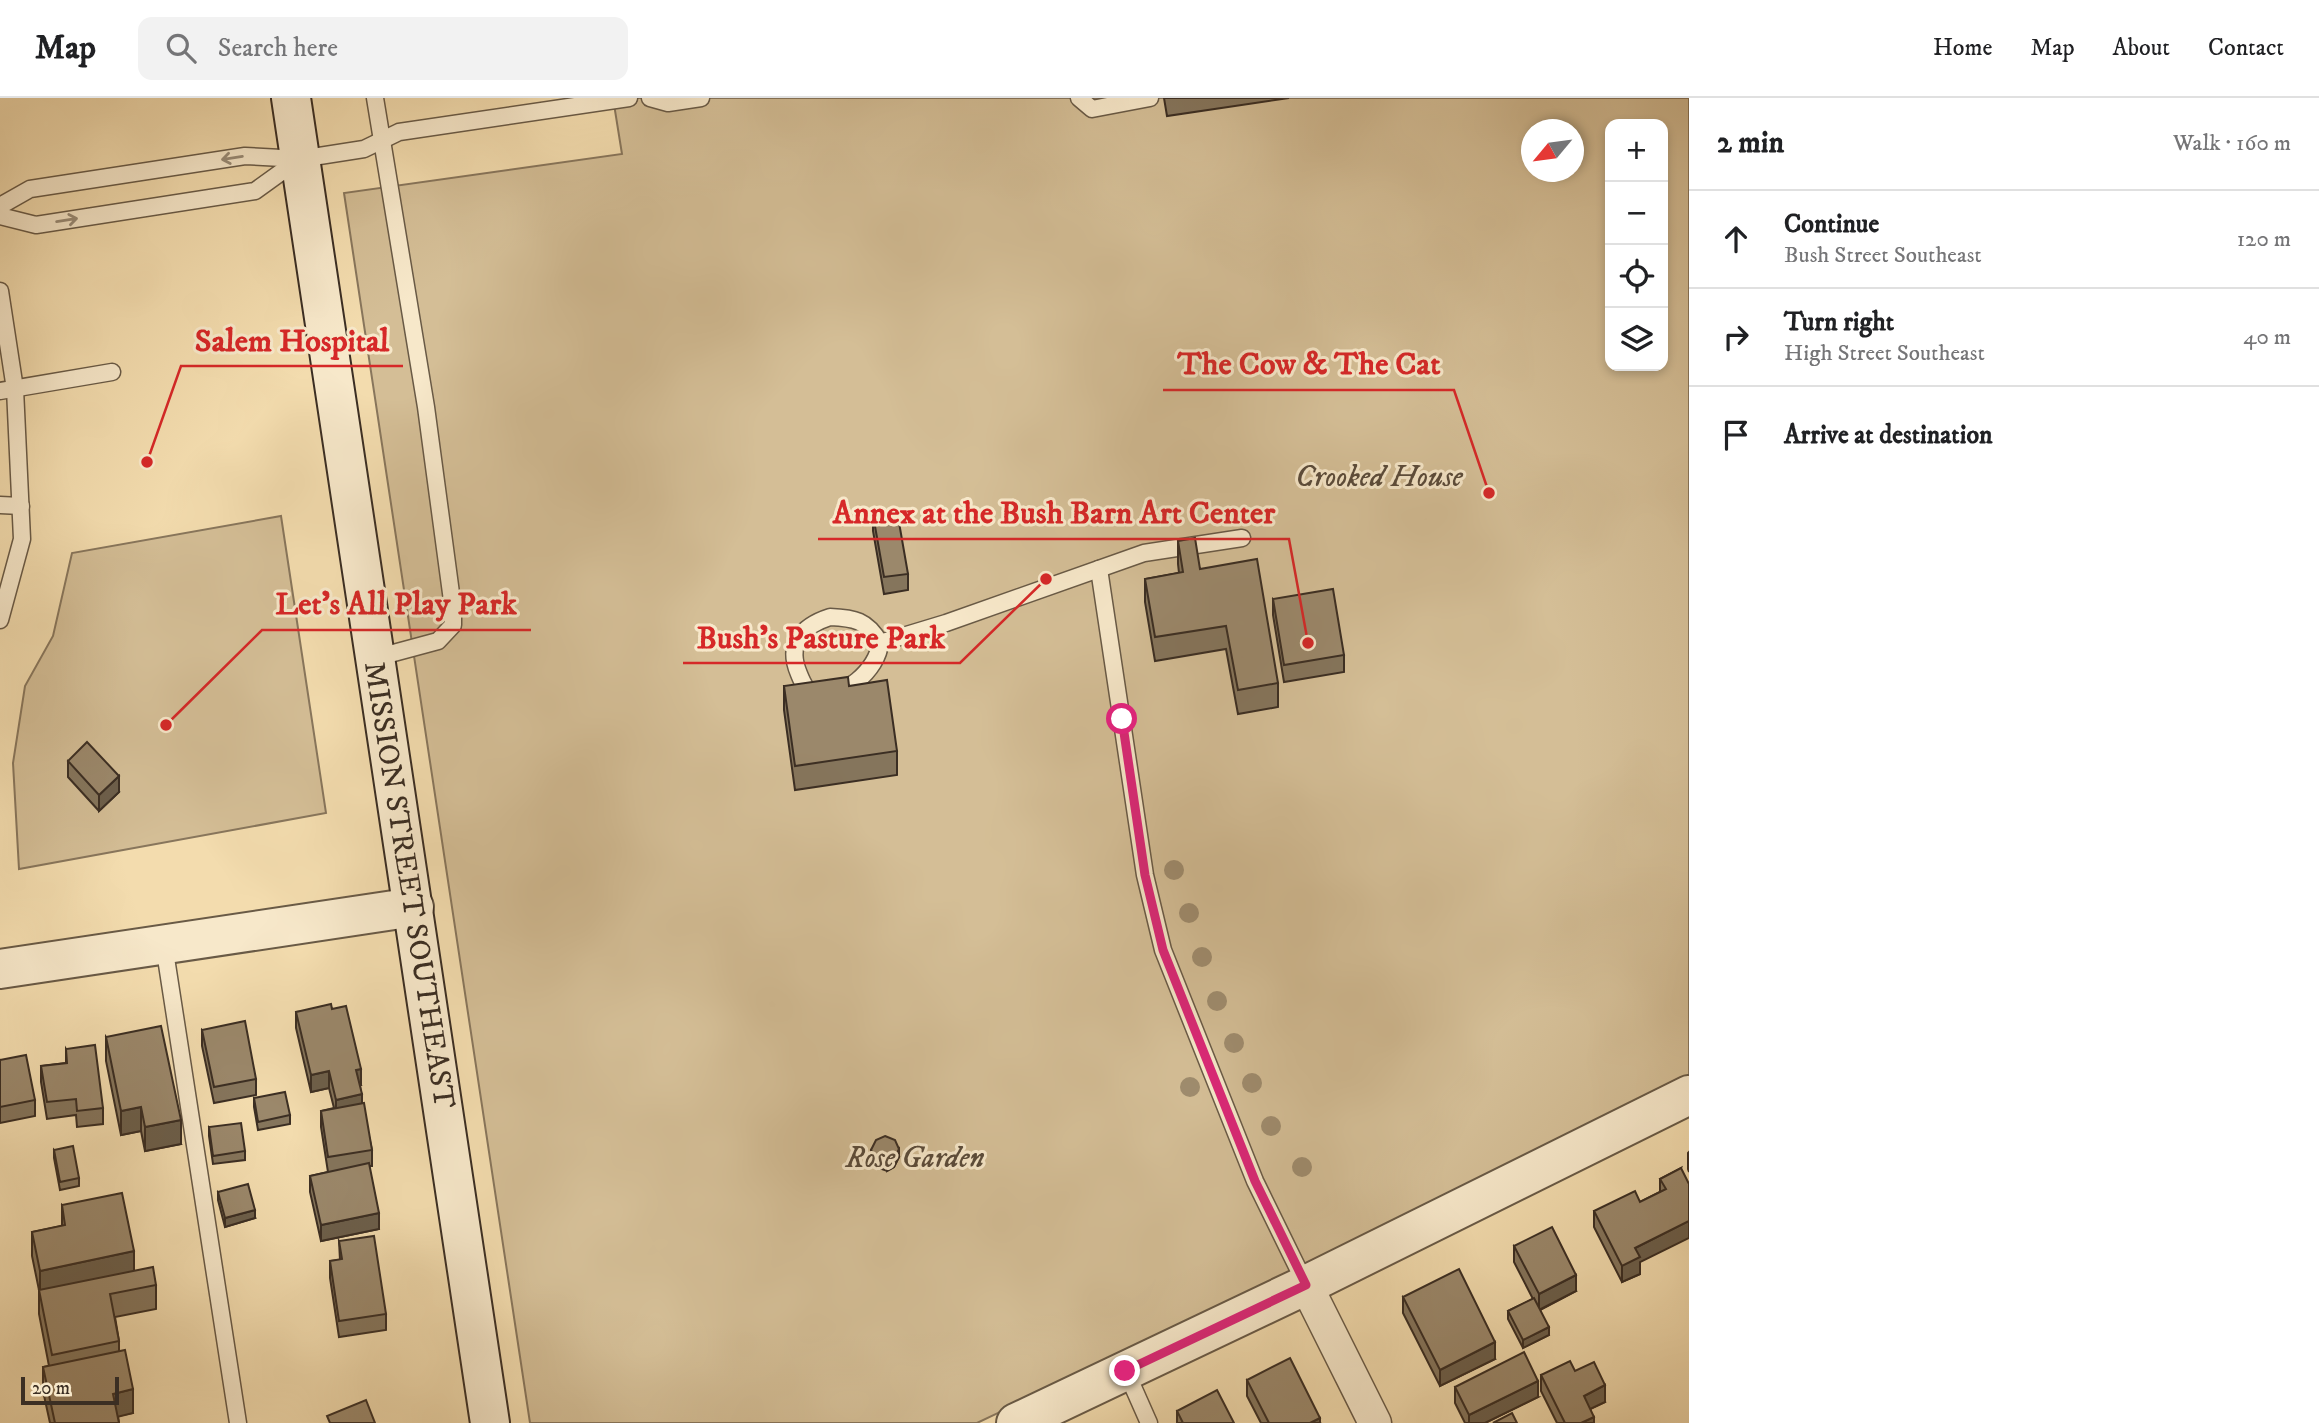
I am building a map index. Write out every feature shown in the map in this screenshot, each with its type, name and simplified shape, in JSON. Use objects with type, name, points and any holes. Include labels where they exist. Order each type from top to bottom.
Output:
[{"type":"main road","name":"MISSION STREET SOUTHEAST","points":[[291,98],[491,1423]]},
{"type":"main road","points":[[0,969],[414,907]]},
{"type":"main road","points":[[1016,1423],[1306,1285],[1689,1095]]},
{"type":"street","points":[[1306,1285],[1375,1423]]},
{"type":"lane","points":[[375,98],[426,407],[453,625],[438,641],[375,658]]},
{"type":"lane","points":[[0,206],[30,189],[245,156],[300,159],[364,149],[399,132],[629,98]]},
{"type":"lane","points":[[650,98],[668,103],[701,98]]},
{"type":"lane","points":[[1079,98],[1092,109],[1150,98]]},
{"type":"lane","points":[[0,216],[36,225],[255,191],[300,159]]},
{"type":"lane","points":[[0,291],[22,539],[0,619]]},
{"type":"lane","points":[[8,390],[112,372]]},
{"type":"lane","points":[[0,505],[21,506]]},
{"type":"lane","points":[[880,642],[1144,554],[1242,538]]},
{"type":"lane","points":[[1099,569],[1145,875],[1163,950],[1255,1181],[1306,1285]]},
{"type":"lane","points":[[830,617],[858,619],[874,632],[880,642],[879,654],[866,673],[824,697],[815,696],[804,687],[794,664],[794,643],[799,634],[817,621],[830,617]]},
{"type":"lane","points":[[164,945],[238,1423]]},
{"type":"lane","points":[[1125,1371],[1149,1423]]},
{"type":"green space","points":[[613,98],[1689,98],[1689,1075],[1242,1297],[977,1423],[530,1423],[344,193],[622,154]]},
{"type":"green space","points":[[281,516],[326,813],[19,869],[13,763],[25,686],[53,636],[72,553]]},
{"type":"building","points":[[897,511],[908,574],[884,577],[873,515]]},
{"type":"building","points":[[1195,538],[1200,569],[1257,559],[1278,683],[1238,690],[1226,626],[1155,637],[1145,579],[1183,572],[1178,541]]},
{"type":"building","points":[[1333,589],[1344,655],[1284,665],[1273,599]]},
{"type":"building","points":[[848,677],[849,686],[887,680],[897,751],[795,766],[784,686]]},
{"type":"building","points":[[87,742],[119,776],[99,795],[68,761]]},
{"type":"building","points":[[331,1004],[332,1009],[346,1006],[361,1069],[356,1070],[362,1094],[336,1100],[329,1071],[311,1075],[296,1012]]},
{"type":"building","points":[[245,1021],[256,1079],[214,1087],[202,1030]]},
{"type":"building","points":[[161,1026],[181,1120],[145,1127],[141,1107],[121,1111],[106,1037]]},
{"type":"building","points":[[95,1045],[103,1108],[77,1111],[76,1099],[47,1102],[41,1066],[67,1063],[66,1049]]},
{"type":"building","points":[[26,1055],[35,1100],[0,1107],[0,1060]]},
{"type":"building","points":[[285,1092],[290,1115],[258,1122],[254,1098]]},
{"type":"building","points":[[364,1103],[372,1150],[328,1157],[321,1111]]},
{"type":"building","points":[[241,1123],[245,1151],[213,1156],[209,1127]]},
{"type":"building","points":[[885,1136],[895,1140],[899,1149],[894,1159],[887,1163],[876,1159],[871,1150],[876,1140]]},
{"type":"building","points":[[73,1146],[79,1178],[60,1182],[54,1150]]},
{"type":"building","points":[[369,1163],[379,1213],[321,1225],[310,1176]]},
{"type":"building","points":[[1681,1168],[1689,1184],[1689,1221],[1635,1248],[1640,1257],[1622,1266],[1594,1211],[1635,1191],[1640,1202],[1666,1189],[1660,1179]]},
{"type":"building","points":[[248,1184],[255,1210],[225,1218],[218,1192]]},
{"type":"building","points":[[122,1193],[134,1251],[40,1271],[32,1232],[65,1225],[62,1205]]},
{"type":"building","points":[[1552,1227],[1576,1275],[1539,1294],[1514,1246]]},
{"type":"building","points":[[374,1236],[386,1314],[339,1321],[330,1261],[342,1259],[339,1241]]},
{"type":"building","points":[[153,1267],[156,1285],[110,1294],[119,1341],[52,1355],[39,1290]]},
{"type":"building","points":[[1459,1269],[1495,1342],[1440,1370],[1403,1297]]},
{"type":"building","points":[[1534,1298],[1549,1327],[1523,1340],[1508,1311]]},
{"type":"building","points":[[125,1350],[133,1389],[113,1394],[119,1423],[55,1423],[43,1367]]},
{"type":"building","points":[[1524,1352],[1538,1381],[1469,1415],[1455,1387]]},
{"type":"building","points":[[1290,1358],[1320,1418],[1310,1423],[1269,1423],[1247,1380]]},
{"type":"building","points":[[1570,1361],[1575,1371],[1594,1362],[1605,1385],[1584,1396],[1594,1417],[1581,1423],[1565,1423],[1541,1375]]},
{"type":"building","points":[[1217,1390],[1234,1423],[1183,1423],[1177,1411]]},
{"type":"building","points":[[366,1400],[375,1423],[330,1423],[327,1416]]},
{"type":"building","points":[[1512,1413],[1517,1423],[1493,1423]]},
{"type":"place","name":"Salem Hospital","points":[[147,462]]},
{"type":"place","name":"The Cow & The Cat","points":[[1489,493]]},
{"type":"place","name":"Bush's Pasture Park","points":[[1046,579]]},
{"type":"place","name":"Annex at the Bush Barn Art Center","points":[[1308,643]]},
{"type":"place","name":"Let's All Play Park","points":[[166,725]]},
{"type":"route","points":[[1122,719],[1145,875],[1163,950],[1255,1181],[1306,1285],[1125,1371]]},
{"type":"park label","name":"Crooked House","points":[[1379,476]]},
{"type":"park label","name":"Rose Garden","points":[[915,1157]]}]
